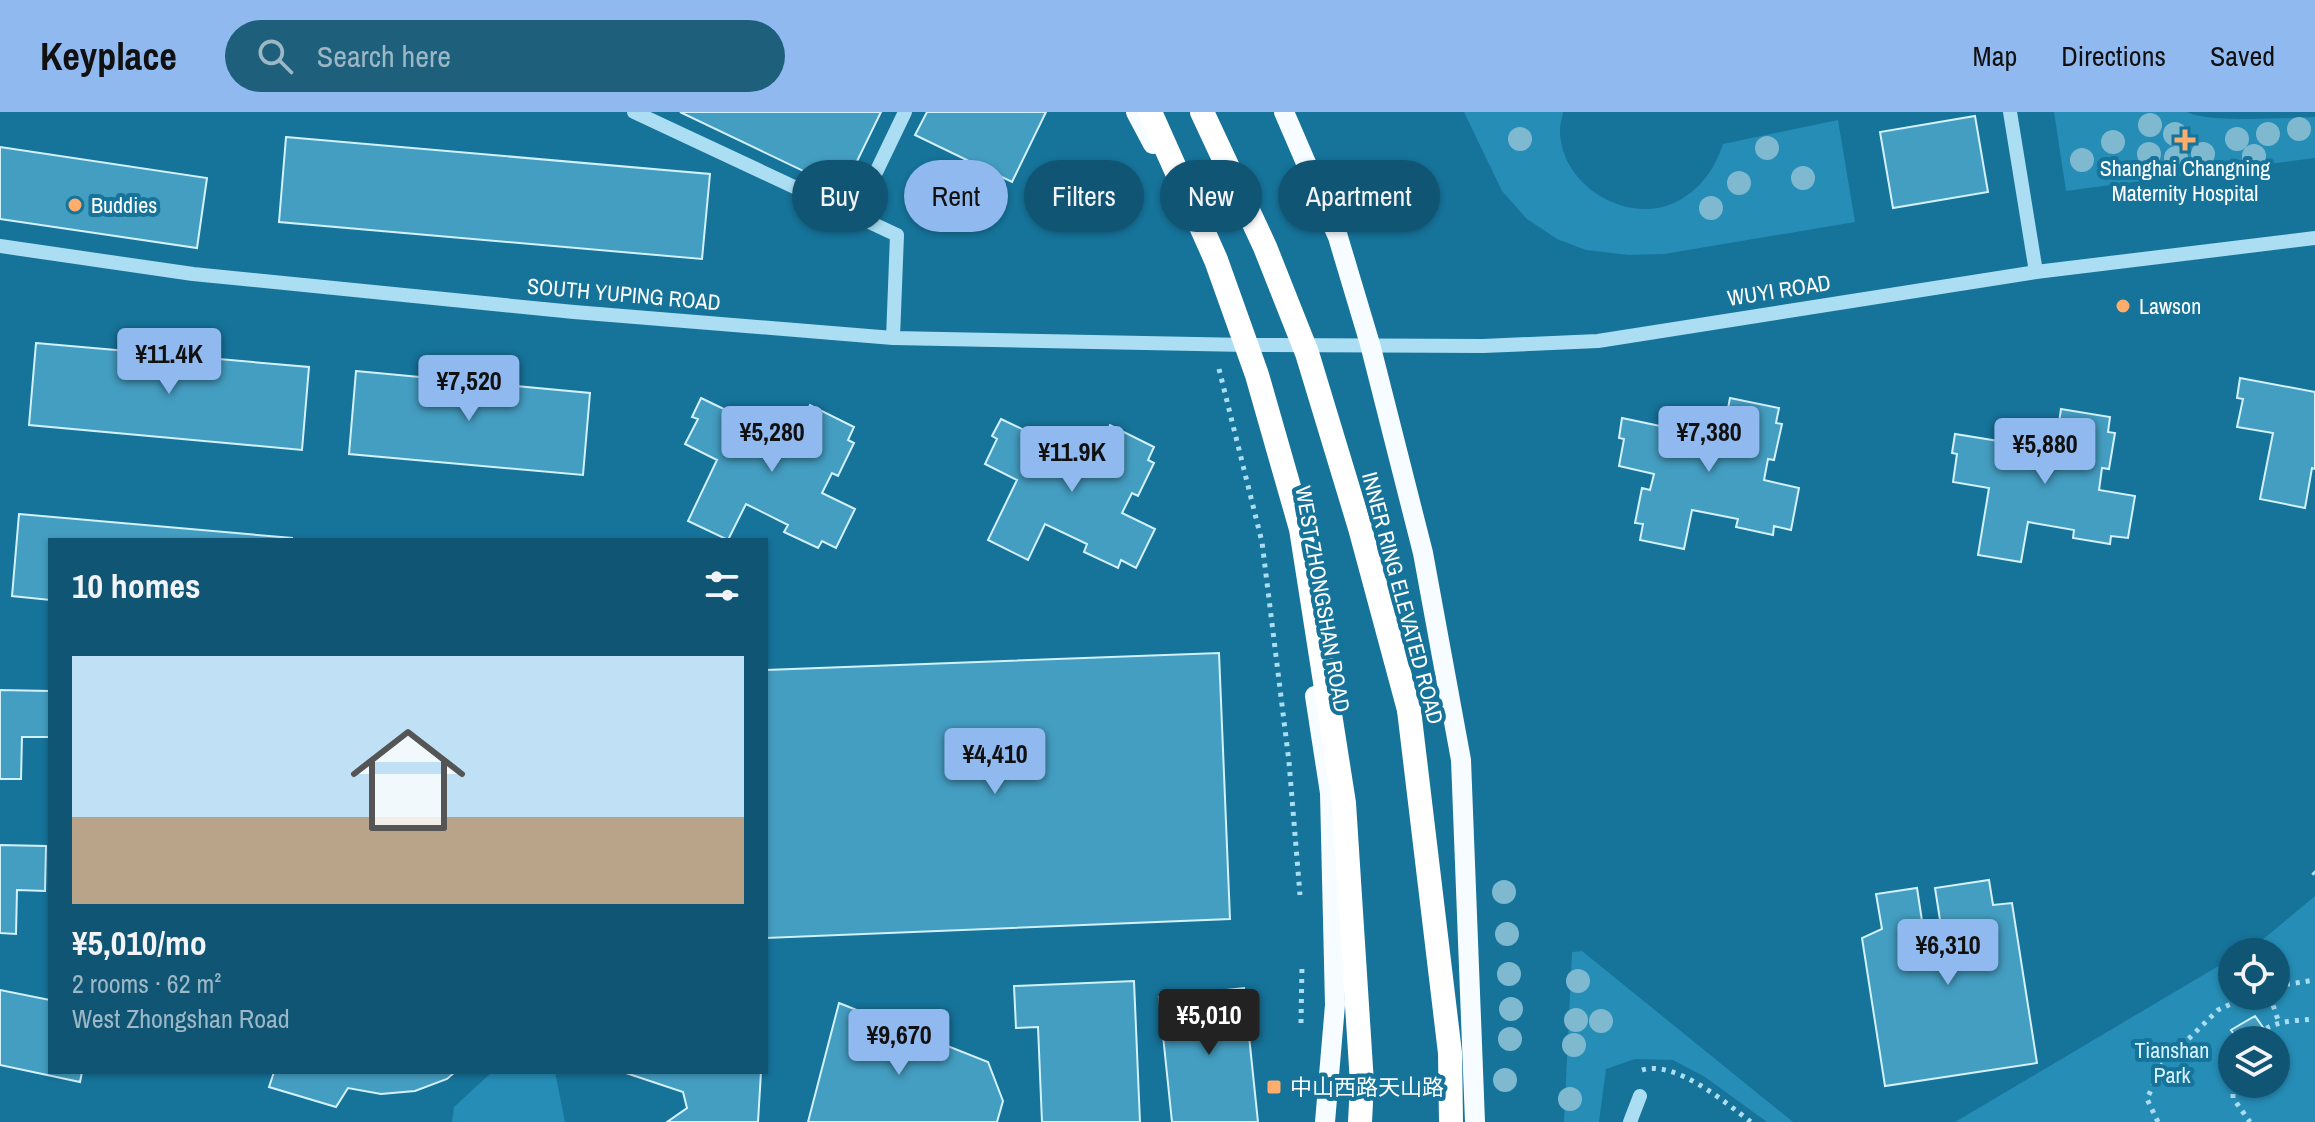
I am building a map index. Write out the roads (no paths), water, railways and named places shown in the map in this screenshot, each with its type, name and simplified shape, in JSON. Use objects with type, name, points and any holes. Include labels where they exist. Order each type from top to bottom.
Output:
[{"type":"highway","points":[[1150,112],[1216,260],[1257,375],[1301,529],[1344,803],[1362,1083],[1360,1122]]},
{"type":"highway","name":"INNER RING ELEVATED ROAD","points":[[1202,112],[1265,247],[1307,353],[1360,528],[1409,710],[1450,1053],[1451,1122]]},
{"type":"main road","name":"WEST ZHONGSHAN ROAD","points":[[1136,112],[1212,260],[1247,345],[1294,550],[1330,793],[1335,1005],[1325,1122]]},
{"type":"main road","points":[[1284,112],[1338,237],[1370,344],[1423,553],[1461,760],[1475,1122]]},
{"type":"street","points":[[634,112],[792,186]]},
{"type":"street","points":[[882,160],[905,112]]},
{"type":"street","points":[[2010,112],[2036,272]]},
{"type":"street","points":[[888,231],[897,235],[893,338]]},
{"type":"street","name":"WUYI ROAD","points":[[1247,345],[1483,346],[1598,341],[2036,272],[2315,238]]},
{"type":"street","name":"SOUTH YUPING ROAD","points":[[0,246],[193,274],[574,312],[893,338],[1247,345]]},
{"type":"street","points":[[1630,1122],[1640,1096]]},
{"type":"place","name":"Shanghai Changning Maternity Hospital","points":[[2185,140]]},
{"type":"place","name":"Buddies","points":[[75,205]]},
{"type":"place","name":"Lawson","points":[[2123,306]]},
{"type":"place","name":"中山西路天山路","points":[[1274,1087]]},
{"type":"park label","name":"Tianshan Park","points":[[2172,1062]]}]
